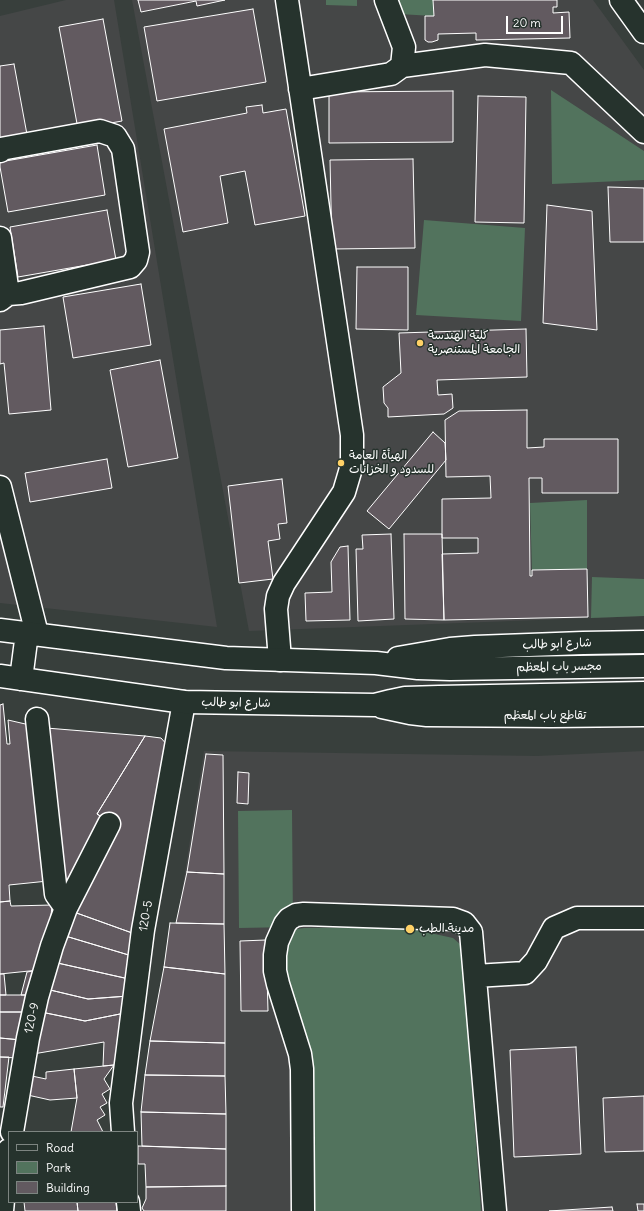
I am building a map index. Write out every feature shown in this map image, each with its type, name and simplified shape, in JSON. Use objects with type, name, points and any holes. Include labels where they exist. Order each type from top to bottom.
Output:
[{"type":"main road","points":[[280,660],[276,609],[278,596],[284,583],[344,492],[352,465],[352,435],[287,0]]},
{"type":"main road","points":[[386,0],[404,47],[402,66]]},
{"type":"main road","points":[[621,0],[644,32]]},
{"type":"main road","points":[[300,89],[391,74],[402,66],[485,55],[571,63],[644,132]]},
{"type":"main road","points":[[0,152],[1,149],[100,131],[115,136],[123,149],[138,252],[136,260],[130,266],[4,297],[0,238]]},
{"type":"main road","points":[[0,486],[32,634],[21,679]]},
{"type":"main road","name":"شارع ابو طالب","points":[[0,630],[226,658],[376,663],[418,668],[473,668]]},
{"type":"main road","name":"شارع ابو طالب","points":[[376,663],[425,653],[475,647],[644,642]]},
{"type":"main road","name":"مجسر باب المعظم","points":[[473,668],[644,666]]},
{"type":"main road","name":"شارع ابو طالب","points":[[0,676],[184,702],[375,705],[391,700],[405,698],[644,693]]},
{"type":"main road","name":"120-5","points":[[123,1131],[121,1104],[143,930],[184,702]]},
{"type":"main road","name":"تقاطع باب المعظم","points":[[375,705],[410,713],[445,716],[644,715]]},
{"type":"main road","points":[[37,719],[56,894],[66,908]]},
{"type":"main road","name":"120-9","points":[[12,1131],[28,1038],[37,997],[52,946],[66,908],[109,824]]},
{"type":"main road","points":[[303,1211],[302,1069],[300,1054],[275,971],[275,955],[277,942],[285,924],[296,915],[304,914],[454,919],[464,923],[471,932],[495,1211]]},
{"type":"main road","points":[[475,976],[525,973],[536,961],[554,928],[577,918],[644,918]]},
{"type":"main road","points":[[2,1211],[8,1156]]},
{"type":"shaded area","points":[[66,0],[114,0],[217,627],[0,603],[0,16]]},
{"type":"shaded area","name":"كلية الهندسة الجامعة المستنصرية","points":[[132,0],[593,0],[644,70],[644,616],[249,631]]},
{"type":"shaded area","name":"مدينة الطب","points":[[204,751],[537,756],[644,751],[644,1211],[154,1211],[149,1101]]},
{"type":"green space","points":[[326,0],[357,0],[357,6],[326,5]]},
{"type":"green space","points":[[397,0],[433,0],[434,16],[398,14]]},
{"type":"green space","points":[[551,90],[644,151],[644,180],[552,184]]},
{"type":"green space","points":[[424,220],[525,228],[521,321],[416,315]]},
{"type":"green space","points":[[587,500],[587,569],[532,570],[530,503]]},
{"type":"green space","points":[[592,577],[644,579],[644,616],[591,618]]},
{"type":"green space","points":[[292,810],[293,927],[239,928],[238,811]]},
{"type":"green space","points":[[304,928],[407,928],[453,938],[461,945],[481,1211],[312,1211],[286,964],[288,941],[297,929]]},
{"type":"building","points":[[138,0],[225,0],[197,6],[196,1],[141,12]]},
{"type":"building","points":[[433,0],[557,0],[557,7],[553,7],[553,13],[569,12],[570,38],[476,40],[476,33],[438,34],[438,40],[428,42],[425,40],[425,16],[434,16]]},
{"type":"building","points":[[253,9],[266,82],[157,101],[144,27]]},
{"type":"building","points":[[103,19],[122,121],[78,129],[59,27]]},
{"type":"building","points":[[14,64],[28,140],[0,145],[0,66]]},
{"type":"building","points":[[453,91],[453,142],[329,143],[329,92]]},
{"type":"building","points":[[478,96],[526,97],[524,223],[475,222]]},
{"type":"building","points":[[262,105],[263,113],[286,109],[305,216],[255,225],[245,171],[220,176],[228,223],[183,232],[164,129],[247,113],[246,107]]},
{"type":"building","points":[[97,145],[105,195],[8,212],[0,162]]},
{"type":"building","points":[[413,159],[415,248],[332,249],[330,160]]},
{"type":"building","points":[[608,187],[644,188],[644,242],[610,242]]},
{"type":"building","points":[[547,205],[592,211],[597,330],[543,323]]},
{"type":"building","points":[[107,210],[116,260],[18,277],[10,227]]},
{"type":"building","points":[[357,267],[408,267],[408,330],[356,329]]},
{"type":"building","points":[[141,284],[151,345],[73,358],[63,297]]},
{"type":"building","points":[[44,326],[51,410],[9,414],[4,363],[0,364],[0,330]]},
{"type":"building","points":[[526,329],[527,377],[437,380],[438,395],[452,394],[453,408],[444,414],[388,417],[388,408],[384,403],[383,387],[401,373],[399,333]]},
{"type":"building","points":[[160,360],[178,458],[128,467],[110,370]]},
{"type":"building","points":[[527,410],[527,448],[544,447],[544,439],[618,439],[618,493],[542,493],[542,478],[529,478],[530,576],[532,576],[532,570],[587,569],[588,617],[444,620],[442,554],[478,553],[478,538],[442,538],[442,499],[491,498],[490,476],[446,477],[445,420],[459,411]]},
{"type":"building","points":[[433,432],[445,443],[446,460],[389,529],[367,511]]},
{"type":"building","points":[[107,459],[112,488],[30,502],[25,473]]},
{"type":"building","points":[[282,479],[287,523],[278,524],[280,539],[268,541],[273,579],[239,583],[228,486]]},
{"type":"building","points":[[391,534],[394,619],[358,621],[356,549],[363,549],[362,535]]},
{"type":"building","points":[[404,534],[442,534],[444,620],[405,619]]},
{"type":"building","points":[[348,546],[350,620],[306,621],[305,593],[332,592],[331,562],[340,547]]},
{"type":"building","points":[[3,704],[7,744],[10,744],[8,720],[34,726],[48,881],[9,885],[10,901],[0,902],[0,705]]},
{"type":"building","points":[[46,728],[145,736],[97,814],[107,820],[70,895],[59,893]]},
{"type":"building","points":[[145,736],[161,738],[169,747],[135,934],[71,911],[107,820],[97,814]]},
{"type":"building","points":[[206,754],[223,755],[224,874],[187,872]]},
{"type":"building","points":[[238,772],[249,773],[248,804],[237,803]]},
{"type":"building","points":[[187,872],[224,874],[224,924],[176,923]]},
{"type":"building","points":[[10,901],[11,906],[52,905],[50,927],[39,970],[0,974],[0,902]]},
{"type":"building","points":[[71,911],[135,934],[132,956],[62,935]]},
{"type":"building","points":[[170,923],[224,924],[225,974],[164,967]]},
{"type":"building","points":[[62,935],[132,956],[129,979],[53,962]]},
{"type":"building","points":[[266,940],[268,1011],[241,1011],[240,941]]},
{"type":"building","points":[[53,962],[129,979],[128,996],[88,999],[46,989]]},
{"type":"building","points":[[164,967],[225,974],[225,1043],[150,1041]]},
{"type":"building","points":[[39,970],[33,995],[21,995],[27,972]]},
{"type":"building","points":[[0,974],[4,974],[6,995],[0,995]]},
{"type":"building","points":[[46,989],[88,999],[128,996],[125,1013],[85,1021],[41,1012]]},
{"type":"building","points":[[0,995],[33,995],[28,1012],[0,1012]]},
{"type":"building","points":[[0,1012],[28,1012],[21,1040],[0,1038]]},
{"type":"building","points":[[41,1012],[85,1021],[125,1013],[119,1065],[103,1066],[104,1042],[33,1054]]},
{"type":"building","points":[[0,1038],[21,1040],[17,1058],[0,1057]]},
{"type":"building","points":[[150,1041],[225,1043],[225,1076],[145,1075]]},
{"type":"building","points":[[576,1047],[581,1154],[514,1157],[510,1050]]},
{"type":"building","points":[[0,1057],[9,1057],[3,1107],[0,1107]]},
{"type":"building","points":[[114,1065],[104,1079],[110,1089],[102,1094],[107,1103],[100,1107],[105,1115],[97,1120],[102,1131],[71,1131],[77,1098],[74,1069]]},
{"type":"building","points":[[74,1069],[77,1098],[50,1100],[23,1094],[27,1075],[46,1079],[46,1072]]},
{"type":"building","points":[[145,1075],[225,1076],[226,1114],[141,1112]]},
{"type":"building","points":[[644,1096],[644,1151],[605,1152],[603,1098]]},
{"type":"building","points":[[141,1112],[226,1114],[226,1149],[142,1146]]},
{"type":"building","points":[[138,1146],[226,1149],[226,1186],[146,1187],[145,1164],[138,1164]]},
{"type":"building","points":[[226,1186],[226,1211],[144,1211],[142,1208],[146,1199],[146,1187]]},
{"type":"building","points":[[24,1203],[77,1203],[78,1211],[25,1211]]},
{"type":"building","points":[[77,1203],[116,1203],[117,1211],[78,1211]]},
{"type":"building","points":[[637,1204],[644,1204],[644,1211],[638,1211]]},
{"type":"building","points":[[612,1207],[613,1211],[549,1211]]},
{"type":"place","name":"كلية الهندسة الجامعة المستنصرية","points":[[420,343]]},
{"type":"place","name":"الهيأة العامة للسدود و الخزانات","points":[[341,463]]},
{"type":"place","name":"مدينة الطب","points":[[410,929]]}]
